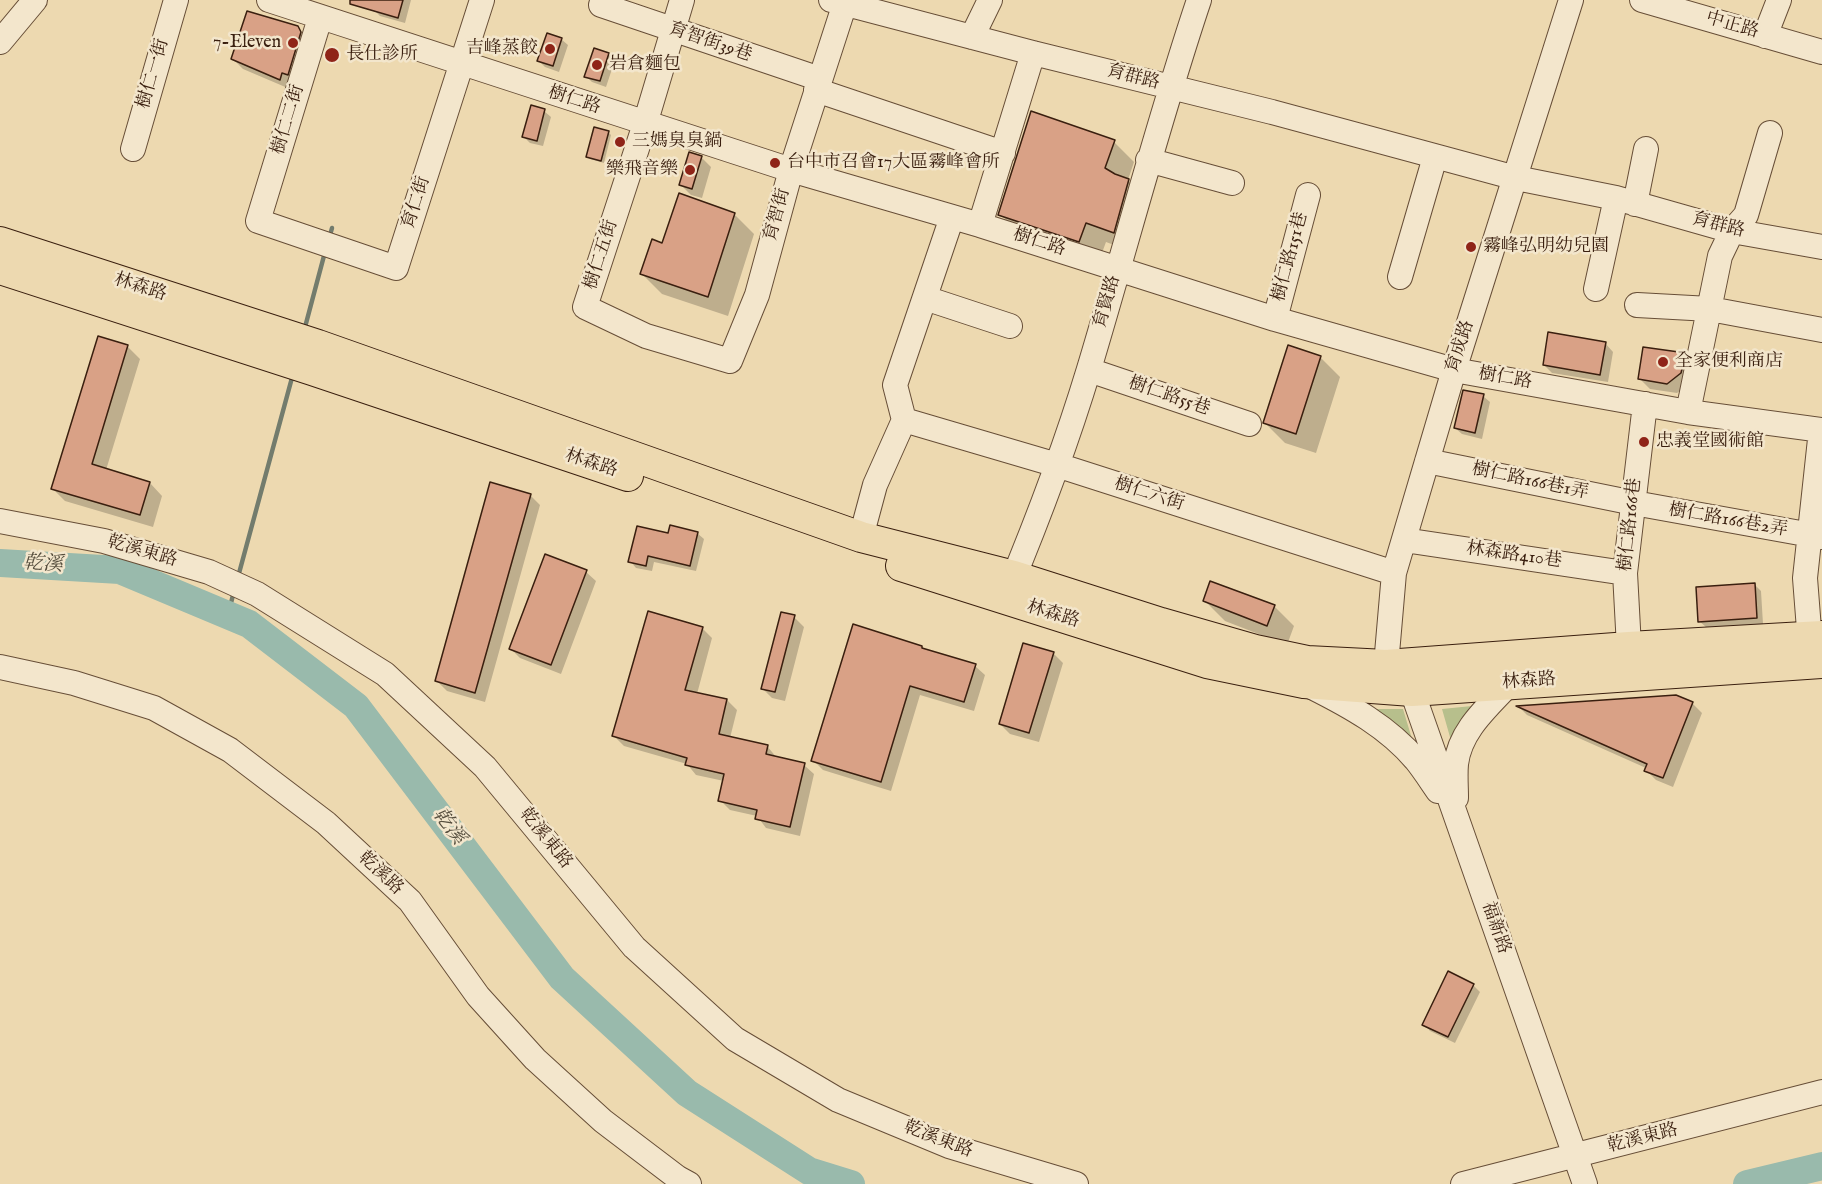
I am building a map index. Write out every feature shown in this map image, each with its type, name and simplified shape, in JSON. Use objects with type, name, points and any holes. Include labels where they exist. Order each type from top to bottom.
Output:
[{"type":"main road","name":"林森路","points":[[0,242],[278,346]]},
{"type":"main road","name":"林森路","points":[[0,269],[278,346]]},
{"type":"main road","points":[[278,346],[315,358]]},
{"type":"main road","name":"林森路","points":[[315,358],[861,537],[1009,588],[1207,663],[1304,683],[1412,691],[1510,683],[1816,650]]},
{"type":"main road","name":"林森路","points":[[315,358],[448,417],[1009,588],[1161,623],[1255,650],[1307,661],[1386,665],[1629,647],[1816,650]]},
{"type":"street","name":"樹仁一街","points":[[133,149],[176,0]]},
{"type":"street","name":"樹仁路","points":[[269,0],[790,170],[980,225],[1275,319],[1454,370],[1689,412],[1821,430]]},
{"type":"street","name":"育仁街","points":[[258,221],[396,268],[482,0]]},
{"type":"street","points":[[645,124],[682,0]]},
{"type":"street","points":[[972,37],[990,0]]},
{"type":"street","name":"育賢路","points":[[1009,588],[1057,465],[1089,370],[1148,160],[1199,0]]},
{"type":"street","name":"育成路","points":[[1386,665],[1394,573],[1454,370],[1571,0]]},
{"type":"street","name":"中正路","points":[[1642,0],[1822,52]]},
{"type":"street","points":[[1765,36],[1779,0]]},
{"type":"street","name":"育群路","points":[[841,1],[1033,53],[1272,112],[1516,178],[1626,201],[1732,231],[1822,248]]},
{"type":"street","name":"育智街","points":[[730,361],[757,295],[790,170],[818,85],[841,1]]},
{"type":"street","points":[[0,42],[25,2]]},
{"type":"street","name":"育智街39巷","points":[[601,5],[1003,153]]},
{"type":"street","name":"樹仁二街","points":[[258,221],[320,18]]},
{"type":"street","points":[[980,225],[1033,53]]},
{"type":"street","name":"樹仁五街","points":[[645,124],[585,307],[646,336],[730,361]]},
{"type":"street","points":[[1689,412],[1720,256],[1732,231],[1746,215],[1770,133]]},
{"type":"street","points":[[1596,289],[1646,149]]},
{"type":"street","points":[[1400,277],[1435,157]]},
{"type":"street","points":[[1148,160],[1232,183]]},
{"type":"street","name":"樹仁路151巷","points":[[1275,319],[1308,195]]},
{"type":"street","points":[[861,537],[875,485],[904,420],[895,385],[952,217]]},
{"type":"street","points":[[925,298],[1010,326]]},
{"type":"street","points":[[1637,305],[1710,309],[1822,330]]},
{"type":"street","name":"樹仁路55巷","points":[[1089,370],[1250,424]]},
{"type":"street","name":"樹仁路166巷","points":[[1629,647],[1625,573],[1645,404]]},
{"type":"street","name":"樹仁六街","points":[[904,420],[1057,465],[1394,573]]},
{"type":"street","points":[[1816,650],[1805,579],[1815,536],[1821,430]]},
{"type":"street","name":"樹仁路166巷1弄","points":[[1427,461],[1634,503]]},
{"type":"street","name":"樹仁路166巷2弄","points":[[1634,503],[1815,536]]},
{"type":"street","name":"乾溪東路","points":[[0,521],[104,541],[210,572],[257,594],[385,674],[485,767],[634,947],[735,1040],[838,1100],[949,1146],[1077,1184]]},
{"type":"street","name":"林森路410巷","points":[[1404,540],[1625,573]]},
{"type":"street","points":[[1386,665],[1412,691]]},
{"type":"street","name":"乾溪路","points":[[0,667],[74,683],[154,708],[230,750],[326,823],[410,901],[478,996],[535,1059],[603,1121],[689,1184]]},
{"type":"street","points":[[1304,683],[1347,704],[1386,731],[1416,760],[1456,818]]},
{"type":"street","points":[[1456,818],[1456,764],[1462,741],[1471,725],[1510,683]]},
{"type":"street","name":"福新路","points":[[1412,691],[1579,1168]]},
{"type":"street","name":"乾溪東路","points":[[1463,1184],[1579,1168],[1822,1092]]},
{"type":"green space","points":[[1482,705],[1454,751],[1442,709]]},
{"type":"green space","points":[[1373,709],[1403,709],[1415,749]]},
{"type":"building","points":[[350,0],[403,0],[398,18],[350,4]]},
{"type":"building","points":[[247,11],[298,26],[301,32],[288,75],[282,73],[280,80],[231,59]]},
{"type":"building","name":"吉峰蒸餃","points":[[547,33],[562,38],[553,66],[537,61]]},
{"type":"building","name":"岩倉麵包","points":[[594,48],[609,53],[600,81],[584,77]]},
{"type":"building","points":[[531,105],[545,109],[537,141],[522,137]]},
{"type":"building","points":[[1031,111],[1115,140],[1105,168],[1129,179],[1114,233],[1086,223],[1079,242],[998,215]]},
{"type":"building","points":[[594,127],[609,131],[601,161],[586,157]]},
{"type":"building","name":"樂飛音樂","points":[[689,152],[702,156],[692,189],[679,185]]},
{"type":"building","points":[[679,193],[735,213],[708,297],[640,274],[652,239],[662,243]]},
{"type":"building","points":[[1548,332],[1606,342],[1600,375],[1543,365]]},
{"type":"building","points":[[98,336],[128,345],[92,464],[150,482],[140,515],[51,489]]},
{"type":"building","points":[[1288,345],[1321,356],[1296,434],[1263,423]]},
{"type":"building","name":"全家便利商店","points":[[1643,347],[1686,353],[1681,373],[1667,384],[1638,379]]},
{"type":"building","points":[[1463,390],[1484,394],[1475,433],[1454,428]]},
{"type":"building","points":[[490,482],[531,494],[475,693],[435,681]]},
{"type":"building","points":[[670,525],[698,532],[690,566],[648,556],[646,566],[628,562],[637,526],[668,533]]},
{"type":"building","points":[[545,554],[587,570],[551,665],[509,649]]},
{"type":"building","points":[[1210,581],[1275,605],[1267,626],[1203,601]]},
{"type":"building","points":[[1755,583],[1757,618],[1698,622],[1696,587]]},
{"type":"building","points":[[648,611],[703,627],[685,690],[727,699],[719,734],[768,745],[766,754],[805,763],[790,827],[755,819],[757,810],[718,801],[724,774],[685,765],[687,758],[612,736]]},
{"type":"building","points":[[781,612],[795,615],[775,692],[761,689]]},
{"type":"building","points":[[853,624],[976,664],[964,702],[910,686],[881,782],[811,761]]},
{"type":"building","points":[[1023,643],[1054,652],[1029,733],[999,724]]},
{"type":"building","points":[[1676,695],[1693,702],[1663,778],[1644,771],[1647,764],[1516,706]]},
{"type":"building","points":[[1448,971],[1474,984],[1448,1037],[1422,1025]]},
{"type":"waterway","points":[[329,239],[332,228]]},
{"type":"waterway","points":[[304,331],[325,252]]},
{"type":"waterway","points":[[238,577],[293,374]]},
{"type":"waterway","name":"乾溪","points":[[0,563],[120,570],[249,624],[356,706],[562,978],[687,1093],[809,1171],[851,1184]]},
{"type":"waterway","points":[[228,615],[234,591]]},
{"type":"waterway","name":"乾溪","points":[[1747,1184],[1822,1166]]},
{"type":"place","name":"7-Eleven","points":[[293,43]]},
{"type":"place","name":"吉峰蒸餃","points":[[550,49]]},
{"type":"place","name":"長仕診所","points":[[332,55]]},
{"type":"place","name":"岩倉麵包","points":[[597,65]]},
{"type":"place","name":"三媽臭臭鍋","points":[[620,142]]},
{"type":"place","name":"台中市召會17大區霧峰會所","points":[[775,163]]},
{"type":"place","name":"樂飛音樂","points":[[690,170]]},
{"type":"place","name":"霧峰弘明幼兒園","points":[[1471,247]]},
{"type":"place","name":"全家便利商店","points":[[1663,362]]},
{"type":"place","name":"忠義堂國術館","points":[[1644,442]]}]
